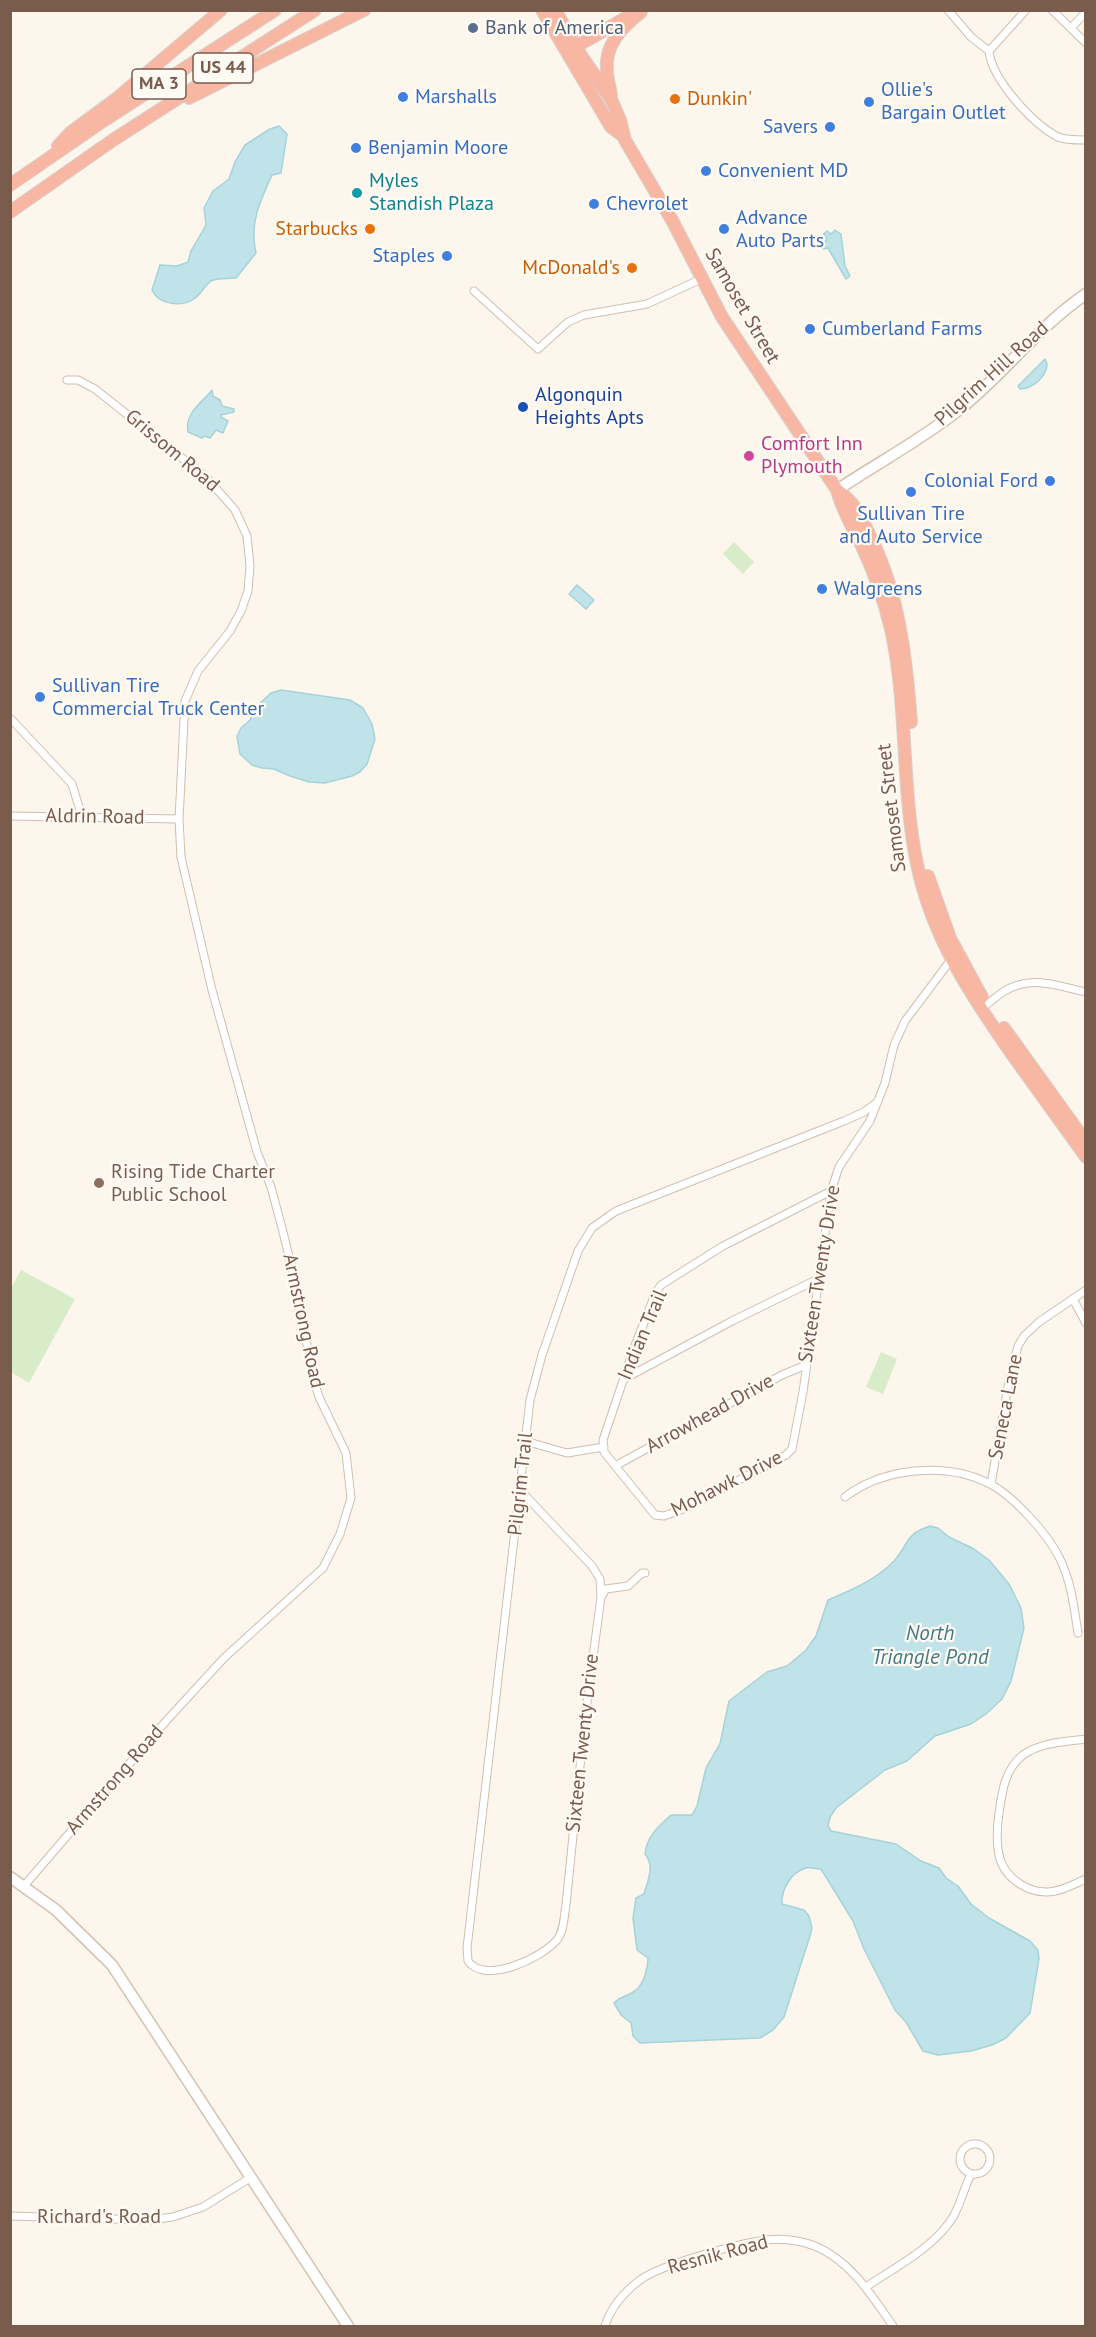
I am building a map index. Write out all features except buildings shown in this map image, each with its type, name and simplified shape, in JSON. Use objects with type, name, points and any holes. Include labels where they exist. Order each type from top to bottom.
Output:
[{"type":"highway","name":"US 44","points":[[10,185],[45,160],[70,133],[116,99],[221,10]]},
{"type":"highway","name":"MA 3","points":[[45,160],[275,10]]},
{"type":"highway","name":"US 44","points":[[10,212],[132,128],[315,10]]},
{"type":"highway","points":[[132,128],[364,10]]},
{"type":"highway","name":"Samoset Street","points":[[542,10],[611,99],[620,120],[623,136]]},
{"type":"highway","name":"Samoset Street","points":[[555,10],[611,126],[623,136],[674,222],[701,279],[729,327],[837,490],[841,507],[874,576],[891,629],[899,680],[914,851],[930,911],[984,1007],[1086,1157]]},
{"type":"highway","points":[[571,47],[628,16],[642,11]]},
{"type":"highway","points":[[611,99],[606,65],[610,47],[621,28],[642,11]]},
{"type":"highway","name":"Samoset Street","points":[[984,1007],[1086,1142]]},
{"type":"street","points":[[948,10],[970,37],[989,51]]},
{"type":"street","points":[[1026,10],[989,51],[990,62],[1003,84],[1039,125],[1060,138],[1086,140]]},
{"type":"street","points":[[1052,10],[1086,43]]},
{"type":"street","points":[[1071,28],[1086,12]]},
{"type":"street","points":[[474,291],[538,349],[568,322],[584,315],[646,304],[701,279]]},
{"type":"street","name":"Pilgrim Hill Road","points":[[837,490],[957,412],[990,383],[1064,309],[1086,294]]},
{"type":"street","name":"Grissom Road","points":[[67,380],[78,380],[96,389],[206,477],[236,510],[247,536],[250,566],[248,591],[241,611],[230,631],[198,672],[185,701],[179,819]]},
{"type":"street","points":[[10,718],[72,784],[82,817]]},
{"type":"street","name":"Aldrin Road","points":[[10,816],[179,819]]},
{"type":"street","name":"Armstrong Road","points":[[23,1887],[166,1720],[224,1659],[323,1568],[340,1534],[351,1498],[346,1453],[319,1397],[312,1374],[298,1293],[282,1228],[271,1187],[257,1152],[212,990],[184,877],[179,819]]},
{"type":"street","name":"Sixteen Twenty Drive","points":[[792,1449],[831,1191],[839,1167],[870,1121],[883,1089],[901,1029],[912,1010],[954,957]]},
{"type":"street","points":[[984,1007],[1003,992],[1030,982],[1045,982],[1086,992]]},
{"type":"street","name":"Pilgrim Trail","points":[[556,1941],[526,1961],[508,1968],[476,1968],[468,1961],[471,1911],[532,1391],[545,1344],[578,1251],[594,1226],[626,1207],[844,1121],[864,1112],[876,1103]]},
{"type":"street","name":"Indian Trail","points":[[604,1447],[603,1440],[633,1348],[656,1292],[661,1286],[723,1246],[831,1191]]},
{"type":"street","points":[[624,1379],[732,1321],[818,1279]]},
{"type":"street","name":"Seneca Lane","points":[[991,1484],[1017,1348],[1034,1327],[1086,1290]]},
{"type":"street","points":[[1072,1299],[1086,1323]]},
{"type":"street","name":"Arrowhead Drive","points":[[615,1466],[782,1375],[806,1365]]},
{"type":"street","points":[[525,1441],[567,1453],[604,1447],[604,1452],[615,1466]]},
{"type":"street","name":"Mohawk Drive","points":[[615,1466],[655,1515],[661,1516],[686,1508],[786,1455],[792,1449]]},
{"type":"street","points":[[845,1497],[873,1481],[911,1472],[933,1471],[956,1474],[991,1484],[1030,1518],[1053,1547],[1069,1582],[1078,1633]]},
{"type":"street","points":[[520,1490],[592,1566],[600,1579],[601,1598]]},
{"type":"street","points":[[601,1598],[606,1589],[628,1586],[642,1573],[645,1573]]},
{"type":"street","name":"Sixteen Twenty Drive","points":[[556,1941],[560,1935],[566,1905],[581,1752],[601,1598]]},
{"type":"street","points":[[1086,1739],[1042,1746],[1017,1761],[1004,1785],[997,1830],[1001,1862],[1012,1878],[1023,1886],[1050,1892],[1086,1879]]},
{"type":"street","points":[[10,1877],[56,1910],[112,1965],[346,2324]]},
{"type":"street","points":[[978,2144],[988,2150],[990,2163],[983,2172],[971,2174],[962,2166],[961,2154],[966,2146],[978,2144]]},
{"type":"street","points":[[866,2287],[918,2252],[942,2232],[956,2211],[971,2174]]},
{"type":"street","name":"Richard's Road","points":[[10,2216],[150,2220],[172,2217],[203,2207],[250,2178]]},
{"type":"street","name":"Resnik Road","points":[[605,2326],[618,2301],[642,2278],[675,2264],[766,2240],[800,2241],[817,2247],[855,2273],[893,2326]]},
{"type":"green space","points":[[734,542],[754,562],[743,574],[723,554]]},
{"type":"green space","points":[[21,1270],[75,1299],[29,1383],[11,1372],[11,1288]]},
{"type":"green space","points":[[881,1352],[897,1359],[883,1394],[866,1387]]},
{"type":"water","points":[[279,126],[287,134],[281,173],[272,175],[257,213],[254,232],[256,253],[236,278],[211,281],[189,302],[177,304],[159,299],[152,290],[160,265],[177,266],[188,262],[191,251],[206,225],[204,208],[213,191],[229,179],[235,162],[245,145]]},
{"type":"water","points":[[835,230],[841,234],[845,266],[850,276],[846,279],[828,248],[820,247],[820,242],[825,242],[827,239],[824,234],[827,231],[831,234]]},
{"type":"water","points":[[1045,359],[1047,364],[1042,377],[1030,387],[1020,389],[1018,386]]},
{"type":"water","points":[[212,390],[213,396],[220,400],[222,406],[234,409],[234,412],[221,415],[228,421],[223,433],[216,430],[210,438],[205,436],[202,438],[188,432],[189,419],[195,408]]},
{"type":"water","points":[[577,585],[594,600],[586,609],[569,594]]},
{"type":"water","points":[[281,690],[350,700],[363,708],[372,724],[375,739],[367,764],[360,772],[325,783],[309,782],[274,769],[252,765],[240,754],[237,736],[241,728],[250,720],[254,709],[271,693]]},
{"type":"water","name":"North Triangle Pond","points":[[930,1526],[938,1528],[989,1560],[1009,1584],[1021,1608],[1024,1628],[1011,1681],[1002,1699],[986,1714],[971,1724],[935,1736],[907,1761],[885,1770],[836,1808],[830,1817],[828,1826],[831,1831],[896,1844],[921,1861],[939,1868],[946,1878],[958,1886],[971,1904],[989,1918],[1030,1941],[1038,1950],[1039,1959],[1030,2013],[1006,2038],[992,2045],[971,2051],[938,2055],[923,2051],[906,2022],[895,2010],[864,1949],[853,1921],[821,1869],[808,1868],[792,1877],[783,1893],[782,1904],[804,1910],[809,1916],[812,1928],[784,2017],[773,2030],[760,2038],[640,2043],[633,2036],[631,2023],[621,2015],[614,2003],[636,1990],[646,1971],[648,1958],[637,1950],[633,1918],[636,1898],[644,1894],[649,1878],[650,1863],[645,1854],[651,1837],[671,1815],[692,1815],[697,1806],[706,1768],[720,1744],[729,1701],[767,1672],[787,1666],[806,1650],[816,1636],[828,1600],[879,1574],[894,1561],[916,1532]]},
{"type":"place","name":"Bank of America","points":[[473,28]]},
{"type":"place","name":"Marshalls","points":[[403,97]]},
{"type":"place","name":"Dunkin'","points":[[675,99]]},
{"type":"place","name":"Ollie's Bargain Outlet","points":[[869,102]]},
{"type":"place","name":"Savers","points":[[830,127]]},
{"type":"place","name":"Benjamin Moore","points":[[356,148]]},
{"type":"place","name":"Convenient MD","points":[[706,171]]},
{"type":"place","name":"Myles Standish Plaza","points":[[357,193]]},
{"type":"place","name":"Chevrolet","points":[[594,204]]},
{"type":"place","name":"Starbucks","points":[[370,229]]},
{"type":"place","name":"Advance Auto Parts","points":[[724,229]]},
{"type":"place","name":"Staples","points":[[447,256]]},
{"type":"place","name":"McDonald's","points":[[632,268]]},
{"type":"place","name":"Cumberland Farms","points":[[810,329]]},
{"type":"place","name":"Algonquin Heights Apts","points":[[523,407]]},
{"type":"place","name":"Comfort Inn Plymouth","points":[[749,456]]},
{"type":"place","name":"Colonial Ford","points":[[1050,481]]},
{"type":"place","name":"Sullivan Tire and Auto Service","points":[[911,492]]},
{"type":"place","name":"Walgreens","points":[[822,589]]},
{"type":"place","name":"Sullivan Tire Commercial Truck Center","points":[[40,697]]},
{"type":"place","name":"Rising Tide Charter Public School","points":[[99,1183]]}]
